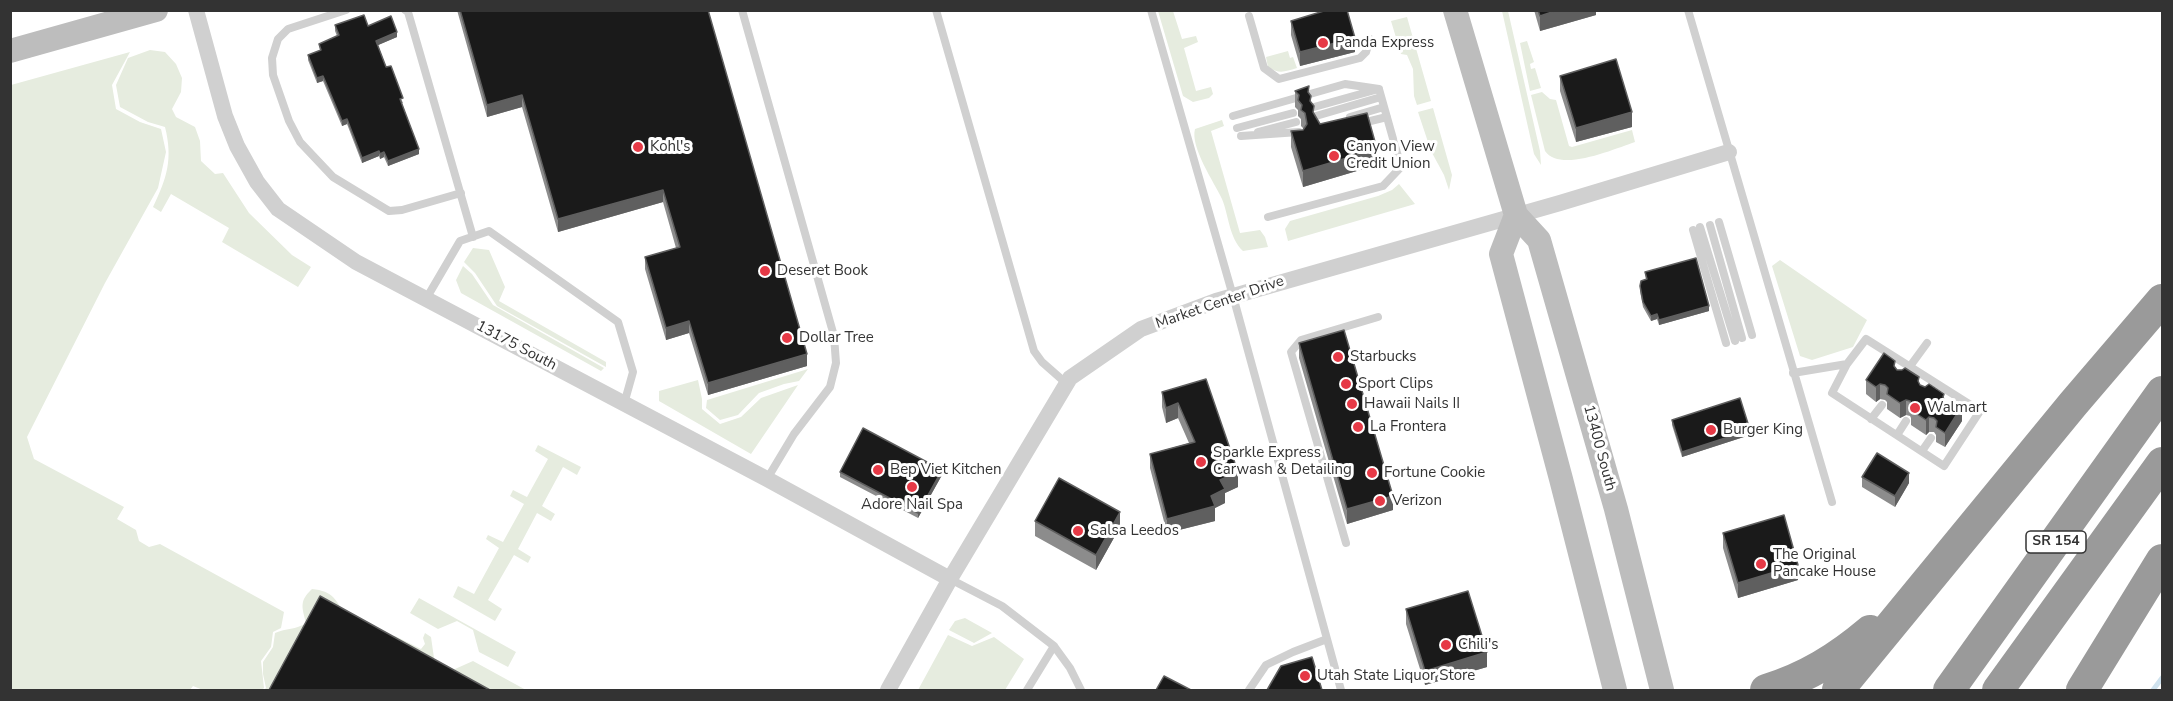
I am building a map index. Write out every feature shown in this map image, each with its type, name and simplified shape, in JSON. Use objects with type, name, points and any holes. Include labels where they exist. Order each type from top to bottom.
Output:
[{"type":"highway","points":[[1838,690],[2073,404],[2163,300]]},
{"type":"highway","name":"SR 154","points":[[1949,690],[2163,392]]},
{"type":"highway","name":"SR 154","points":[[1998,690],[2163,463]]},
{"type":"highway","points":[[2082,690],[2163,560]]},
{"type":"highway","points":[[1766,690],[1793,681],[1832,661],[1926,584]]},
{"type":"main road","points":[[10,51],[156,10]]},
{"type":"main road","name":"13400 South","points":[[1455,10],[1516,215],[1539,240],[1613,499],[1662,690]]},
{"type":"main road","points":[[1516,215],[1501,254],[1562,479],[1614,690]]},
{"type":"street","name":"13175 South","points":[[196,10],[225,116],[237,147],[257,182],[278,209],[356,262],[767,479],[950,579]]},
{"type":"street","name":"Market Center Drive","points":[[888,690],[950,579],[1070,378],[1141,330],[1233,296],[1729,152]]},
{"type":"lane","points":[[346,10],[288,29],[278,39],[272,58],[273,75],[289,121],[300,142],[333,177],[389,211],[402,210],[461,193]]},
{"type":"lane","points":[[405,10],[408,12],[473,237]]},
{"type":"lane","points":[[742,10],[834,336],[836,363],[830,387],[794,434],[767,479]]},
{"type":"lane","points":[[936,10],[1034,351],[1042,362],[1067,384]]},
{"type":"lane","points":[[1151,10],[1233,296],[1341,690]]},
{"type":"lane","points":[[1688,10],[1832,502]]},
{"type":"lane","points":[[1249,16],[1264,68],[1279,79],[1360,58],[1366,52],[1370,39]]},
{"type":"lane","points":[[1233,116],[1345,84],[1380,93]]},
{"type":"lane","points":[[1269,217],[1383,186],[1401,167],[1380,93]]},
{"type":"lane","points":[[1315,111],[1380,93]]},
{"type":"lane","points":[[1341,120],[1384,107]]},
{"type":"lane","points":[[1294,117],[1239,132],[1300,136]]},
{"type":"lane","points":[[1354,125],[1387,117]]},
{"type":"lane","points":[[1697,229],[1734,341],[1714,224],[1752,336]]},
{"type":"lane","points":[[426,299],[460,241],[489,231],[618,322],[633,372],[624,404]]},
{"type":"lane","points":[[1346,543],[1291,352],[1301,340],[1378,317]]},
{"type":"lane","points":[[1866,339],[1909,367],[1956,401],[1980,411],[1944,465],[1832,393],[1847,364],[1866,339]]},
{"type":"lane","points":[[1900,379],[1927,343]]},
{"type":"lane","points":[[1793,372],[1847,364]]},
{"type":"lane","points":[[1871,419],[1882,405]]},
{"type":"lane","points":[[1897,435],[1906,421]]},
{"type":"lane","points":[[1922,451],[1931,438]]},
{"type":"lane","points":[[950,579],[1002,606],[1054,646],[1070,668],[1081,690]]},
{"type":"lane","points":[[1249,690],[1266,665],[1327,639]]},
{"type":"lane","points":[[1027,690],[1054,646]]},
{"type":"shaded area","points":[[1158,11],[1173,11],[1182,39],[1196,36],[1198,42],[1184,48],[1196,91],[1211,87],[1213,94],[1209,98],[1193,102],[1183,96]]},
{"type":"shaded area","points":[[1502,11],[1508,11],[1540,151],[1541,165],[1534,154]]},
{"type":"shaded area","points":[[1407,17],[1431,101],[1417,105],[1414,96],[1413,69],[1407,55],[1401,54],[1391,21]]},
{"type":"shaded area","points":[[1527,41],[1534,62],[1530,64],[1531,69],[1535,68],[1541,88],[1530,91],[1520,43]]},
{"type":"shaded area","points":[[150,50],[165,52],[176,64],[182,78],[181,92],[172,109],[176,117],[195,127],[200,141],[201,161],[215,174],[223,173],[249,213],[292,255],[311,267],[298,287],[222,242],[229,228],[171,194],[161,212],[153,207],[167,168],[168,149],[165,127],[148,122],[120,107],[116,85],[128,58]]},
{"type":"shaded area","points":[[1288,51],[1297,68],[1282,72],[1268,67],[1266,57]]},
{"type":"shaded area","points":[[130,52],[112,85],[116,109],[140,122],[161,129],[166,152],[158,188],[105,283],[27,437],[34,459],[124,507],[117,519],[136,530],[139,541],[149,547],[160,544],[284,612],[281,628],[273,632],[271,647],[261,661],[264,688],[262,690],[203,690],[193,686],[190,690],[11,690],[11,85]]},
{"type":"shaded area","points":[[1542,92],[1550,99],[1556,100],[1569,146],[1632,130],[1635,142],[1575,160],[1552,157],[1545,151],[1531,95]]},
{"type":"shaded area","points":[[1433,108],[1452,175],[1449,190],[1431,151],[1418,112]]},
{"type":"shaded area","points":[[1222,120],[1224,126],[1211,131],[1240,233],[1260,230],[1268,247],[1243,251],[1238,246],[1222,199],[1199,155],[1194,136],[1195,129]]},
{"type":"shaded area","points":[[1399,184],[1415,204],[1288,241],[1285,229],[1290,221],[1378,196]]},
{"type":"shaded area","points":[[473,248],[489,250],[505,287],[499,301],[606,362],[606,367],[497,306],[475,273],[464,262]]},
{"type":"shaded area","points":[[1780,260],[1867,320],[1853,347],[1812,360],[1800,356],[1772,266]]},
{"type":"shaded area","points":[[463,266],[472,274],[493,305],[604,368],[601,371],[461,293],[456,280]]},
{"type":"shaded area","points":[[808,369],[799,381],[759,393],[738,415],[720,420],[706,408],[707,400]]},
{"type":"shaded area","points":[[698,380],[702,409],[720,424],[741,417],[761,398],[798,385],[751,454],[659,401],[659,391]]},
{"type":"shaded area","points":[[538,445],[581,467],[577,475],[563,467],[542,506],[555,514],[551,521],[537,513],[518,549],[531,557],[528,563],[514,555],[488,600],[502,609],[495,621],[453,597],[458,586],[474,594],[499,548],[486,539],[488,535],[503,542],[524,504],[510,496],[513,490],[527,497],[548,459],[535,451]]},
{"type":"shaded area","points":[[312,589],[330,594],[346,618],[371,624],[385,636],[395,636],[421,649],[425,644],[423,638],[425,633],[431,637],[434,658],[428,668],[264,690],[266,688],[263,662],[273,647],[275,633],[306,623],[303,601]]},
{"type":"shaded area","points":[[419,598],[516,652],[508,667],[479,652],[473,630],[457,621],[438,629],[410,613]]},
{"type":"shaded area","points":[[965,618],[992,633],[974,643],[949,630],[955,621]]},
{"type":"shaded area","points":[[948,635],[972,646],[994,637],[1024,659],[1005,690],[918,690]]},
{"type":"shaded area","points":[[473,661],[526,690],[460,690],[448,680],[455,669]]},
{"type":"building","name":"Kohl's","points":[[460,10],[708,10],[807,354],[708,383],[689,321],[666,328],[645,257],[680,247],[663,190],[558,219],[522,95],[487,105]]},
{"type":"building","points":[[1327,10],[1347,10],[1355,38],[1300,52],[1291,21]]},
{"type":"building","points":[[1538,10],[1558,10],[1540,16]]},
{"type":"building","points":[[364,15],[368,26],[391,16],[397,32],[376,41],[386,67],[391,66],[403,98],[400,99],[419,149],[388,161],[384,152],[380,154],[379,151],[362,158],[347,119],[342,121],[323,76],[317,78],[308,55],[321,50],[319,44],[339,35],[335,25]]},
{"type":"building","points":[[1616,59],[1632,112],[1576,128],[1560,76]]},
{"type":"building","points":[[1309,86],[1310,101],[1314,106],[1313,112],[1320,124],[1367,113],[1377,149],[1303,171],[1291,131],[1303,130],[1307,124],[1305,113],[1301,110],[1302,105],[1298,100],[1299,95],[1295,91]]},
{"type":"building","points":[[1696,258],[1709,306],[1659,320],[1657,314],[1651,316],[1643,302],[1640,286],[1641,281],[1647,279],[1645,272]]},
{"type":"building","points":[[1344,330],[1393,496],[1347,509],[1299,343]]},
{"type":"building","points":[[1884,353],[1895,361],[1894,366],[1897,370],[1905,368],[1919,377],[1920,385],[1925,387],[1929,384],[1944,394],[1945,402],[1949,404],[1954,401],[1962,406],[1945,433],[1936,427],[1937,421],[1934,418],[1929,417],[1926,420],[1911,410],[1910,401],[1900,403],[1887,394],[1888,388],[1885,385],[1880,384],[1876,387],[1866,380]]},
{"type":"building","name":"Sparkle Express Carwash & Detailing","points":[[1206,379],[1238,472],[1220,480],[1225,489],[1211,496],[1215,506],[1167,519],[1150,454],[1195,442],[1178,403],[1166,408],[1162,392]]},
{"type":"building","name":"Burger King","points":[[1740,398],[1750,430],[1682,452],[1672,420]]},
{"type":"building","points":[[863,428],[942,470],[918,513],[840,472]]},
{"type":"building","points":[[1877,453],[1909,473],[1895,496],[1862,477]]},
{"type":"building","name":"Salsa Leedos","points":[[1059,478],[1120,512],[1096,555],[1035,521]]},
{"type":"building","name":"The Original Pancake House","points":[[1784,515],[1798,565],[1738,583],[1723,533]]},
{"type":"building","name":"Chili's","points":[[1468,591],[1487,652],[1425,671],[1406,609]]},
{"type":"building","points":[[320,596],[490,690],[269,690]]},
{"type":"building","points":[[1312,657],[1322,690],[1267,690],[1281,666]]},
{"type":"building","points":[[1164,676],[1191,690],[1156,690]]},
{"type":"waterway","points":[[2153,690],[2162,678]]},
{"type":"place","name":"Panda Express","points":[[1323,43]]},
{"type":"place","name":"Kohl's","points":[[638,147]]},
{"type":"place","name":"Canyon View Credit Union","points":[[1334,156]]},
{"type":"place","name":"Deseret Book","points":[[765,271]]},
{"type":"place","name":"Dollar Tree","points":[[787,338]]},
{"type":"place","name":"Starbucks","points":[[1338,357]]},
{"type":"place","name":"Sport Clips","points":[[1346,384]]},
{"type":"place","name":"Hawaii Nails II","points":[[1352,404]]},
{"type":"place","name":"Walmart","points":[[1915,408]]},
{"type":"place","name":"La Frontera","points":[[1358,427]]},
{"type":"place","name":"Burger King","points":[[1711,430]]},
{"type":"place","name":"Sparkle Express Carwash & Detailing","points":[[1201,462]]},
{"type":"place","name":"Bep Viet Kitchen","points":[[878,470]]},
{"type":"place","name":"Fortune Cookie","points":[[1372,473]]},
{"type":"place","name":"Adore Nail Spa","points":[[912,487]]},
{"type":"place","name":"Verizon","points":[[1380,501]]},
{"type":"place","name":"Salsa Leedos","points":[[1078,531]]},
{"type":"place","name":"The Original Pancake House","points":[[1761,564]]},
{"type":"place","name":"Chili's","points":[[1446,645]]},
{"type":"place","name":"Utah State Liquor Store","points":[[1305,676]]}]
